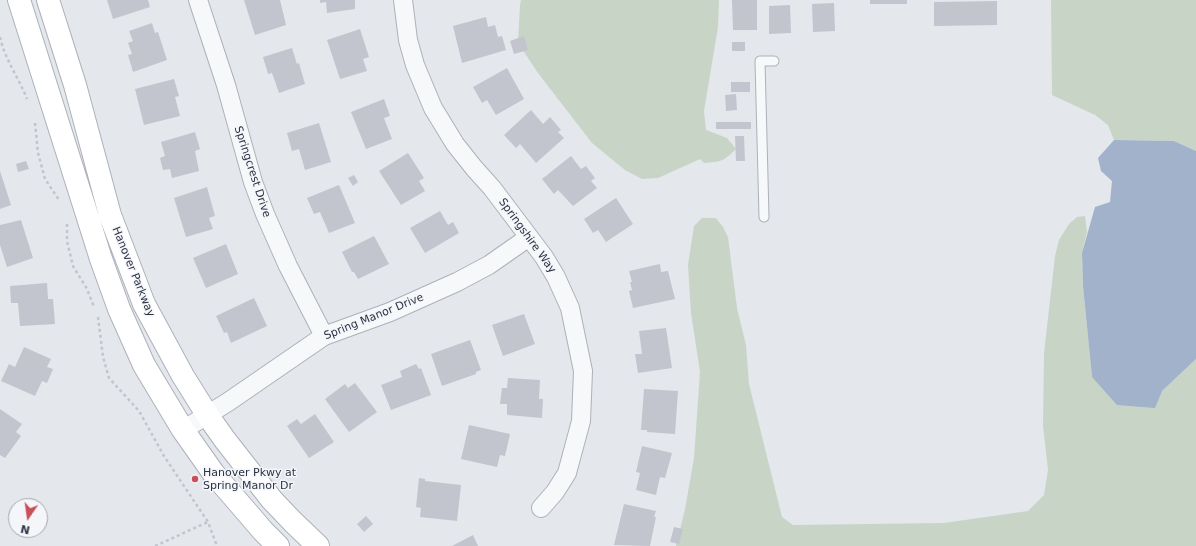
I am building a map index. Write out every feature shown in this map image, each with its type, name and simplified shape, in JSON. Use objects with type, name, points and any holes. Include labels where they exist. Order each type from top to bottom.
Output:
[{"type":"street","name":"Hanover Parkway","points":[[19,0],[101,259],[119,309],[144,365],[183,430],[214,474],[263,531],[278,546]]},
{"type":"street","name":"Hanover Parkway","points":[[48,0],[75,85],[110,215],[144,304],[183,376],[225,440],[272,500],[318,546]]},
{"type":"street","name":"Springcrest Drive","points":[[198,0],[226,85],[253,182],[265,214],[288,266],[324,336]]},
{"type":"street","name":"Springshire Way","points":[[403,0],[409,46],[421,83],[433,108],[455,144],[492,188],[544,257],[556,277],[570,308],[583,371],[581,421],[570,465],[562,482],[541,508]]},
{"type":"street","name":"Spring Manor Drive","points":[[183,430],[208,416],[324,336],[383,314],[457,282],[489,265],[529,237]]},
{"type":"lane","points":[[764,217],[760,61],[774,61]]},
{"type":"path","points":[[155,546],[208,522]]},
{"type":"green space","points":[[521,0],[719,0],[718,27],[704,111],[706,130],[727,138],[736,149],[722,160],[704,163],[700,159],[658,178],[642,179],[625,170],[592,143],[538,73],[518,43]]},
{"type":"green space","points":[[1051,0],[1196,0],[1196,151],[1174,141],[1114,140],[1108,125],[1095,115],[1052,95]]},
{"type":"green space","points":[[1085,216],[1087,232],[1082,253],[1083,286],[1092,377],[1162,391],[1196,359],[1196,546],[676,546],[685,509],[694,458],[700,372],[691,313],[688,265],[694,226],[702,218],[716,218],[728,237],[737,308],[746,345],[749,384],[782,517],[793,525],[944,523],[1028,511],[1044,495],[1048,470],[1043,426],[1044,353],[1055,256],[1059,240],[1069,224],[1077,217]]},
{"type":"water","points":[[1114,140],[1174,141],[1196,151],[1196,359],[1162,391],[1155,408],[1117,405],[1092,377],[1083,286],[1082,253],[1095,207],[1110,202],[1112,181],[1101,171],[1098,158]]},
{"type":"building","points":[[107,0],[148,0],[150,7],[113,19]]},
{"type":"building","points":[[244,0],[280,0],[286,25],[255,35]]},
{"type":"building","points":[[320,0],[355,0],[355,9],[327,13],[326,2],[320,3]]},
{"type":"building","points":[[732,0],[757,0],[757,30],[733,30]]},
{"type":"building","points":[[870,0],[907,0],[907,4],[870,4]]},
{"type":"building","points":[[997,1],[997,25],[934,26],[934,2]]},
{"type":"building","points":[[834,3],[835,31],[813,32],[812,4]]},
{"type":"building","points":[[790,5],[791,33],[769,34],[769,6]]},
{"type":"building","points":[[486,17],[488,27],[495,25],[498,37],[502,36],[506,50],[462,63],[453,26]]},
{"type":"building","points":[[152,23],[155,33],[158,32],[167,60],[133,72],[128,55],[132,54],[128,43],[133,41],[129,31]]},
{"type":"building","points":[[360,29],[369,57],[363,59],[367,71],[340,79],[327,40]]},
{"type":"building","points":[[524,36],[528,50],[514,54],[510,41]]},
{"type":"building","points":[[732,42],[745,42],[745,51],[732,51]]},
{"type":"building","points":[[292,48],[297,64],[299,63],[305,84],[279,93],[272,73],[268,74],[263,57]]},
{"type":"building","points":[[507,68],[524,99],[496,115],[487,100],[482,103],[473,87]]},
{"type":"building","points":[[174,79],[179,96],[175,97],[180,116],[144,125],[135,89]]},
{"type":"building","points":[[731,82],[750,82],[750,92],[731,92]]},
{"type":"building","points":[[736,94],[737,110],[726,111],[725,95]]},
{"type":"building","points":[[384,99],[390,116],[384,118],[392,139],[366,149],[351,112]]},
{"type":"building","points":[[531,110],[543,124],[550,117],[561,130],[558,132],[564,138],[536,163],[520,144],[516,148],[504,135]]},
{"type":"building","points":[[716,122],[751,122],[751,129],[716,129]]},
{"type":"building","points":[[319,123],[331,162],[305,170],[299,149],[292,151],[287,133]]},
{"type":"building","points":[[195,132],[200,149],[195,151],[199,171],[172,178],[170,169],[163,170],[160,158],[165,156],[161,142]]},
{"type":"building","points":[[735,136],[744,136],[745,161],[736,161]]},
{"type":"building","points":[[408,153],[424,178],[419,181],[425,191],[401,205],[379,171]]},
{"type":"building","points":[[571,156],[581,169],[586,166],[595,178],[591,181],[597,188],[573,206],[558,190],[554,194],[542,179]]},
{"type":"building","points":[[26,161],[29,169],[18,172],[16,164]]},
{"type":"building","points":[[0,171],[11,205],[0,209]]},
{"type":"building","points":[[354,175],[358,182],[353,186],[348,178]]},
{"type":"building","points":[[339,185],[355,223],[329,233],[320,212],[314,214],[307,198]]},
{"type":"building","points":[[207,187],[215,216],[209,218],[213,229],[186,237],[174,198]]},
{"type":"building","points":[[616,198],[633,224],[606,242],[598,230],[593,233],[584,219]]},
{"type":"building","points":[[440,211],[448,225],[453,222],[459,233],[425,253],[410,228]]},
{"type":"building","points":[[21,220],[33,258],[7,267],[0,245],[0,225]]},
{"type":"building","points":[[374,236],[389,264],[358,279],[354,272],[352,272],[342,252]]},
{"type":"building","points":[[226,244],[238,274],[206,288],[193,258]]},
{"type":"building","points":[[660,264],[661,272],[668,271],[675,299],[633,308],[629,291],[632,290],[630,282],[632,282],[629,271]]},
{"type":"building","points":[[47,283],[48,299],[53,299],[55,324],[20,326],[18,303],[11,303],[10,286]]},
{"type":"building","points":[[254,298],[267,326],[231,343],[227,332],[224,333],[216,316]]},
{"type":"building","points":[[524,314],[535,344],[503,356],[492,325]]},
{"type":"building","points":[[666,328],[672,368],[638,373],[635,354],[642,354],[639,331]]},
{"type":"building","points":[[470,340],[481,370],[476,372],[476,374],[442,386],[431,354]]},
{"type":"building","points":[[24,347],[51,359],[47,367],[53,369],[47,383],[42,381],[35,396],[1,381],[9,364],[15,367]]},
{"type":"building","points":[[416,364],[419,369],[421,368],[431,395],[391,410],[381,385],[402,377],[400,371]]},
{"type":"building","points":[[508,378],[540,380],[539,399],[543,399],[542,418],[507,415],[507,404],[500,404],[502,388],[507,388]]},
{"type":"building","points":[[355,383],[377,412],[349,432],[325,399],[345,384],[348,388]]},
{"type":"building","points":[[644,389],[678,391],[675,434],[647,432],[647,430],[641,430]]},
{"type":"building","points":[[0,409],[22,424],[16,432],[21,436],[5,458],[0,455]]},
{"type":"building","points":[[315,414],[334,442],[309,458],[287,426],[297,419],[301,424]]},
{"type":"building","points":[[469,425],[510,434],[505,456],[500,455],[497,467],[461,459]]},
{"type":"building","points":[[642,446],[672,453],[665,478],[660,477],[656,495],[636,490],[640,473],[636,472]]},
{"type":"building","points":[[419,478],[425,479],[425,481],[461,485],[457,521],[420,517],[421,508],[416,507]]},
{"type":"building","points":[[624,504],[656,511],[650,546],[614,545]]},
{"type":"building","points":[[366,516],[373,524],[364,532],[357,524]]},
{"type":"building","points":[[674,527],[683,529],[679,544],[670,542]]},
{"type":"building","points":[[473,535],[478,546],[452,546]]},
{"type":"place","name":"Hanover Pkwy at Spring Manor Dr","points":[[195,479]]}]
